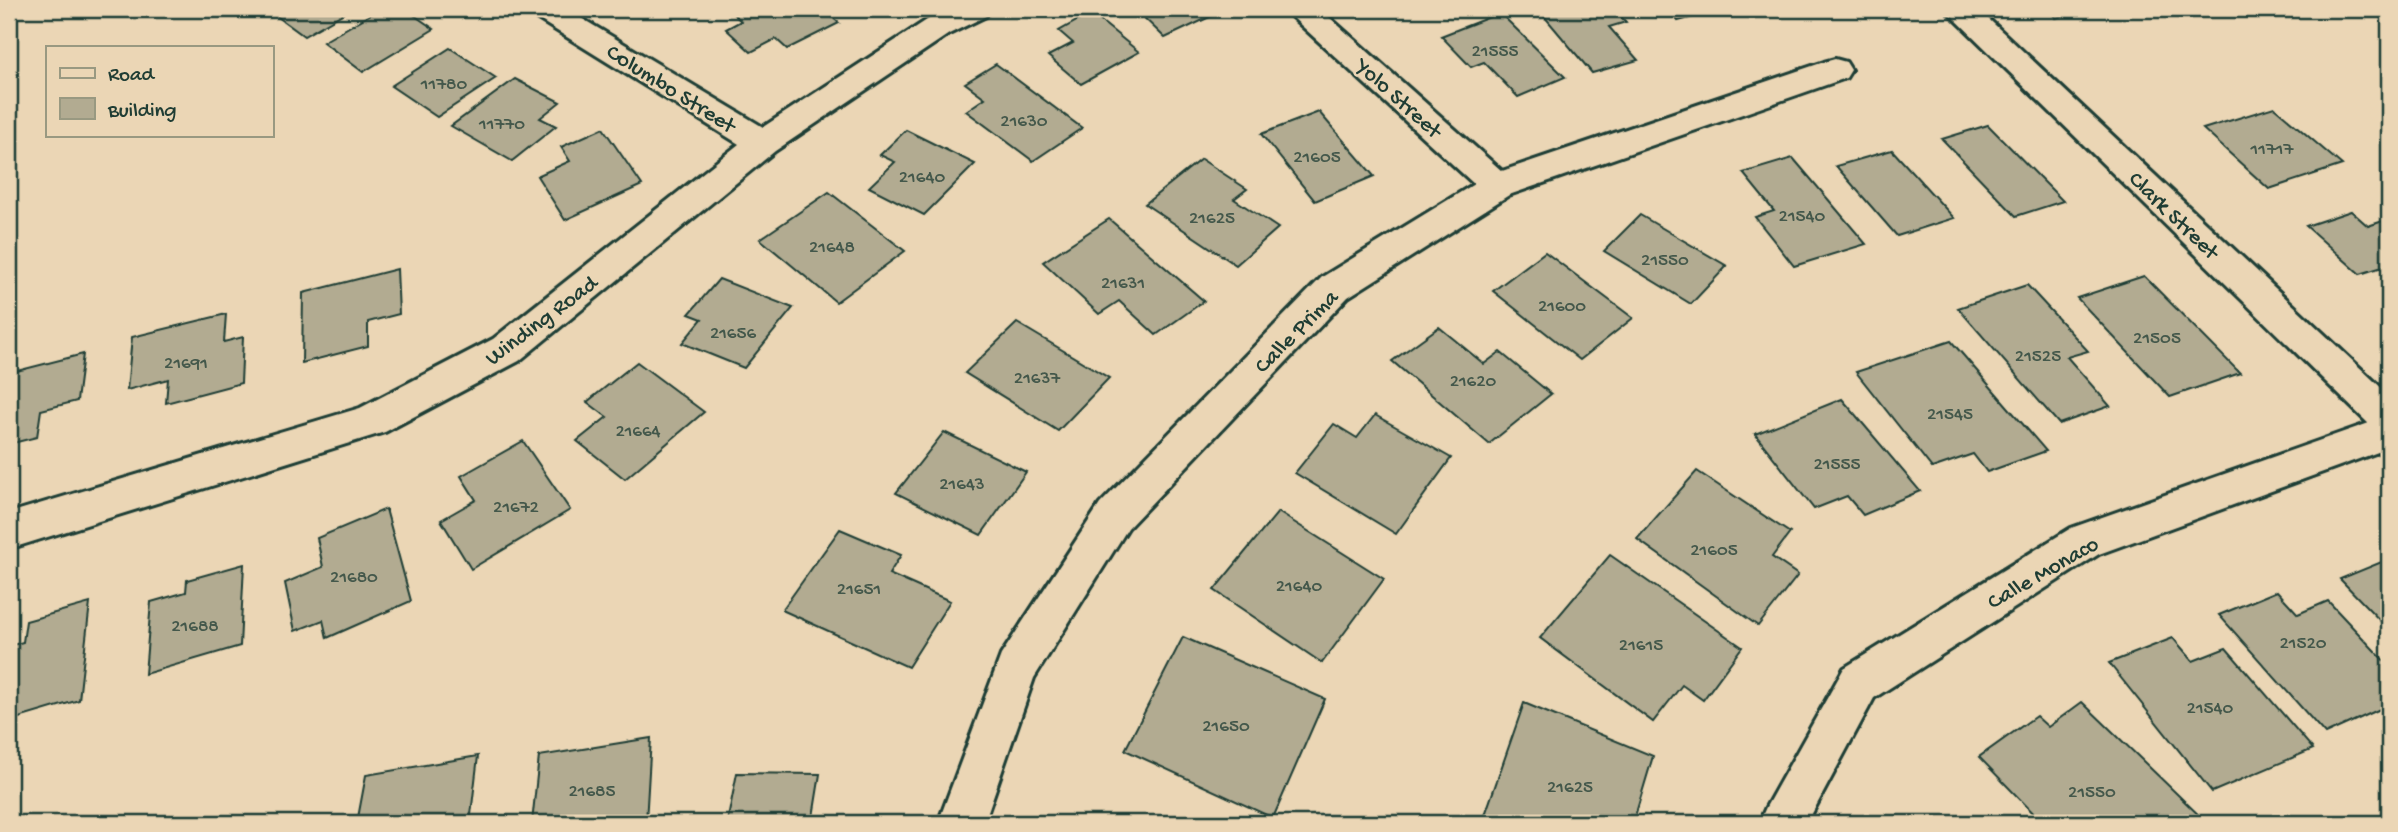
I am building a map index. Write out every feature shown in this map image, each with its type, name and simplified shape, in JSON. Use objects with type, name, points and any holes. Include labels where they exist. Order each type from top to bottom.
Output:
[{"type":"street","name":"Columbo Street","points":[[544,9],[763,143]]},
{"type":"street","name":"Winding Road","points":[[9,531],[371,421],[506,350],[763,143],[938,27],[975,9]]},
{"type":"street","name":"Yolo Street","points":[[1302,9],[1497,186]]},
{"type":"street","name":"Clark Street","points":[[1960,9],[2389,419]]},
{"type":"street","name":"Calle Prima","points":[[961,823],[1016,669],[1114,516],[1335,287],[1497,186],[1835,71]]},
{"type":"street","name":"Calle Monaco","points":[[1782,823],[1859,683],[2085,541],[2389,432]]},
{"type":"building","points":[[267,9],[351,9],[304,36]]},
{"type":"building","points":[[380,9],[405,9],[434,29],[363,72],[323,42]]},
{"type":"building","points":[[728,9],[823,9],[839,23],[787,49],[776,39],[751,52],[726,29],[741,21]]},
{"type":"building","points":[[1135,9],[1210,9],[1216,14],[1165,38]]},
{"type":"building","points":[[1538,9],[1614,9],[1626,22],[1609,27],[1638,60],[1592,73]]},
{"type":"building","points":[[1668,9],[1724,9],[1678,21]]},
{"type":"building","points":[[2047,9],[2089,9],[2056,18]]},
{"type":"building","points":[[1091,13],[1139,52],[1081,84],[1048,56],[1073,43],[1059,31]]},
{"type":"building","points":[[1500,13],[1565,77],[1518,97],[1484,62],[1471,67],[1441,36]]},
{"type":"building","points":[[450,48],[496,78],[437,117],[391,86]]},
{"type":"building","points":[[996,64],[1082,128],[1033,161],[966,111],[985,98],[965,83]]},
{"type":"building","points":[[515,79],[560,102],[540,118],[556,126],[512,161],[451,126]]},
{"type":"building","points":[[2274,107],[2342,165],[2269,189],[2203,129]]},
{"type":"building","points":[[1319,112],[1374,176],[1315,201],[1261,134]]},
{"type":"building","points":[[1988,125],[2063,201],[2016,216],[1942,139]]},
{"type":"building","points":[[603,128],[642,185],[565,220],[537,176],[570,161],[561,147]]},
{"type":"building","points":[[906,130],[975,164],[924,215],[869,187],[895,162],[880,155]]},
{"type":"building","points":[[1892,150],[1954,218],[1897,236],[1836,166]]},
{"type":"building","points":[[1793,158],[1866,244],[1794,266],[1755,217],[1774,211],[1743,173]]},
{"type":"building","points":[[1201,159],[1247,189],[1234,199],[1278,228],[1236,265],[1145,204]]},
{"type":"building","points":[[829,192],[905,251],[836,302],[760,239]]},
{"type":"building","points":[[2351,211],[2368,226],[2389,219],[2389,273],[2382,267],[2360,274],[2306,226]]},
{"type":"building","points":[[1640,215],[1727,266],[1691,304],[1604,251]]},
{"type":"building","points":[[1109,219],[1204,301],[1156,335],[1119,301],[1099,314],[1043,262]]},
{"type":"building","points":[[1545,252],[1633,318],[1580,360],[1493,291]]},
{"type":"building","points":[[397,269],[399,314],[368,322],[368,346],[302,363],[303,293]]},
{"type":"building","points":[[2144,276],[2240,373],[2170,397],[2077,298]]},
{"type":"building","points":[[719,279],[793,308],[744,368],[682,343],[702,319],[689,314]]},
{"type":"building","points":[[2027,285],[2088,351],[2067,357],[2110,406],[2059,424],[1958,308]]},
{"type":"building","points":[[226,314],[224,342],[243,337],[241,383],[166,403],[168,379],[127,390],[132,337]]},
{"type":"building","points":[[1017,323],[1109,378],[1058,431],[965,373]]},
{"type":"building","points":[[1439,327],[1484,364],[1500,352],[1551,394],[1489,444],[1392,361]]},
{"type":"building","points":[[1951,341],[2046,451],[1987,472],[1973,454],[1932,468],[1856,372]]},
{"type":"building","points":[[83,354],[77,401],[41,410],[37,437],[9,444],[9,373]]},
{"type":"building","points":[[637,362],[704,412],[625,479],[577,441],[607,417],[587,402]]},
{"type":"building","points":[[1842,399],[1920,491],[1863,515],[1847,496],[1814,509],[1755,434]]},
{"type":"building","points":[[1375,415],[1451,458],[1396,534],[1295,473],[1334,424],[1357,438]]},
{"type":"building","points":[[944,432],[1026,472],[981,535],[896,493]]},
{"type":"building","points":[[523,441],[570,510],[471,569],[441,520],[476,500],[461,476]]},
{"type":"building","points":[[1697,471],[1790,533],[1772,557],[1798,575],[1758,626],[1637,539]]},
{"type":"building","points":[[386,509],[411,601],[327,638],[323,620],[295,631],[285,583],[323,567],[317,538]]},
{"type":"building","points":[[1278,512],[1384,579],[1322,663],[1214,590]]},
{"type":"building","points":[[840,529],[901,555],[889,574],[950,601],[908,667],[782,610]]},
{"type":"building","points":[[1610,555],[1742,647],[1703,700],[1682,685],[1653,722],[1540,638]]},
{"type":"building","points":[[2389,559],[2389,630],[2340,579]]},
{"type":"building","points":[[244,564],[240,646],[145,674],[151,602],[186,592],[187,580]]},
{"type":"building","points":[[2277,591],[2298,614],[2328,601],[2389,666],[2389,705],[2325,734],[2219,615]]},
{"type":"building","points":[[90,603],[79,700],[9,721],[9,646],[23,642],[26,621]]},
{"type":"building","points":[[1183,637],[1325,699],[1273,818],[1125,750]]},
{"type":"building","points":[[2173,638],[2193,661],[2226,648],[2313,749],[2212,792],[2109,663]]},
{"type":"building","points":[[2082,702],[2207,823],[2043,823],[1979,757],[2036,716],[2048,727]]},
{"type":"building","points":[[1524,703],[1653,756],[1633,823],[1505,823],[1485,815]]},
{"type":"building","points":[[651,738],[646,822],[532,823],[539,756]]},
{"type":"building","points":[[478,756],[470,823],[357,823],[366,775]]},
{"type":"building","points":[[737,773],[820,774],[812,823],[727,823]]}]
